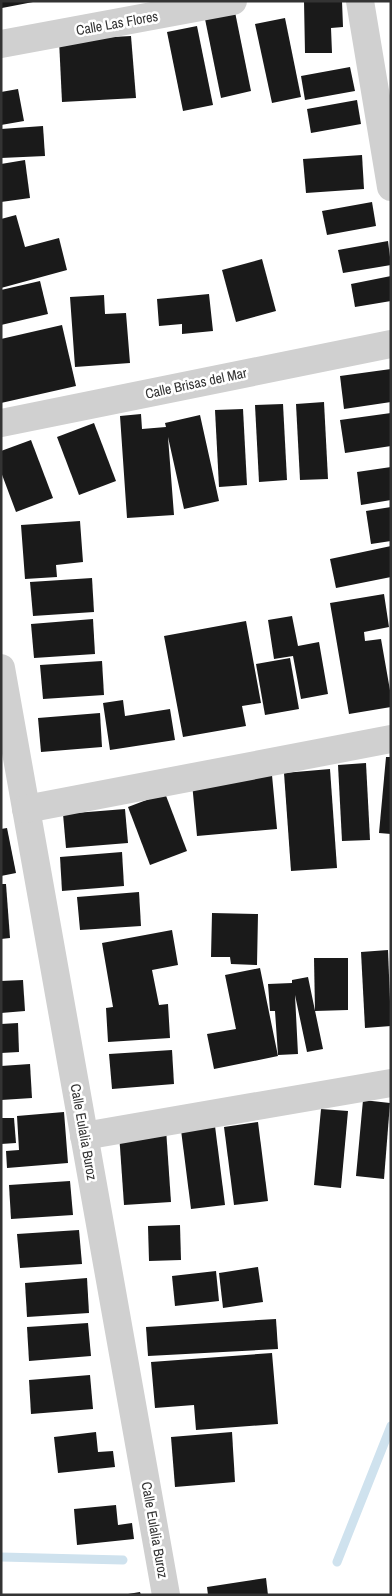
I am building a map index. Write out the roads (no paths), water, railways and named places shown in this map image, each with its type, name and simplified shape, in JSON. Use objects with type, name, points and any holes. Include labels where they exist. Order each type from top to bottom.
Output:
[{"type":"street","name":"Calle Las Flores","points":[[1,44],[233,1]]},
{"type":"street","points":[[360,1],[391,187]]},
{"type":"street","name":"Calle Brisas del Mar","points":[[1,423],[391,344]]},
{"type":"street","name":"Calle Eulalia Buroz","points":[[1,668],[166,1595]]},
{"type":"street","points":[[26,808],[391,740]]},
{"type":"street","points":[[84,1136],[391,1083]]},
{"type":"waterway","points":[[337,1562],[391,1426]]},
{"type":"waterway","points":[[1,1557],[123,1560]]}]
